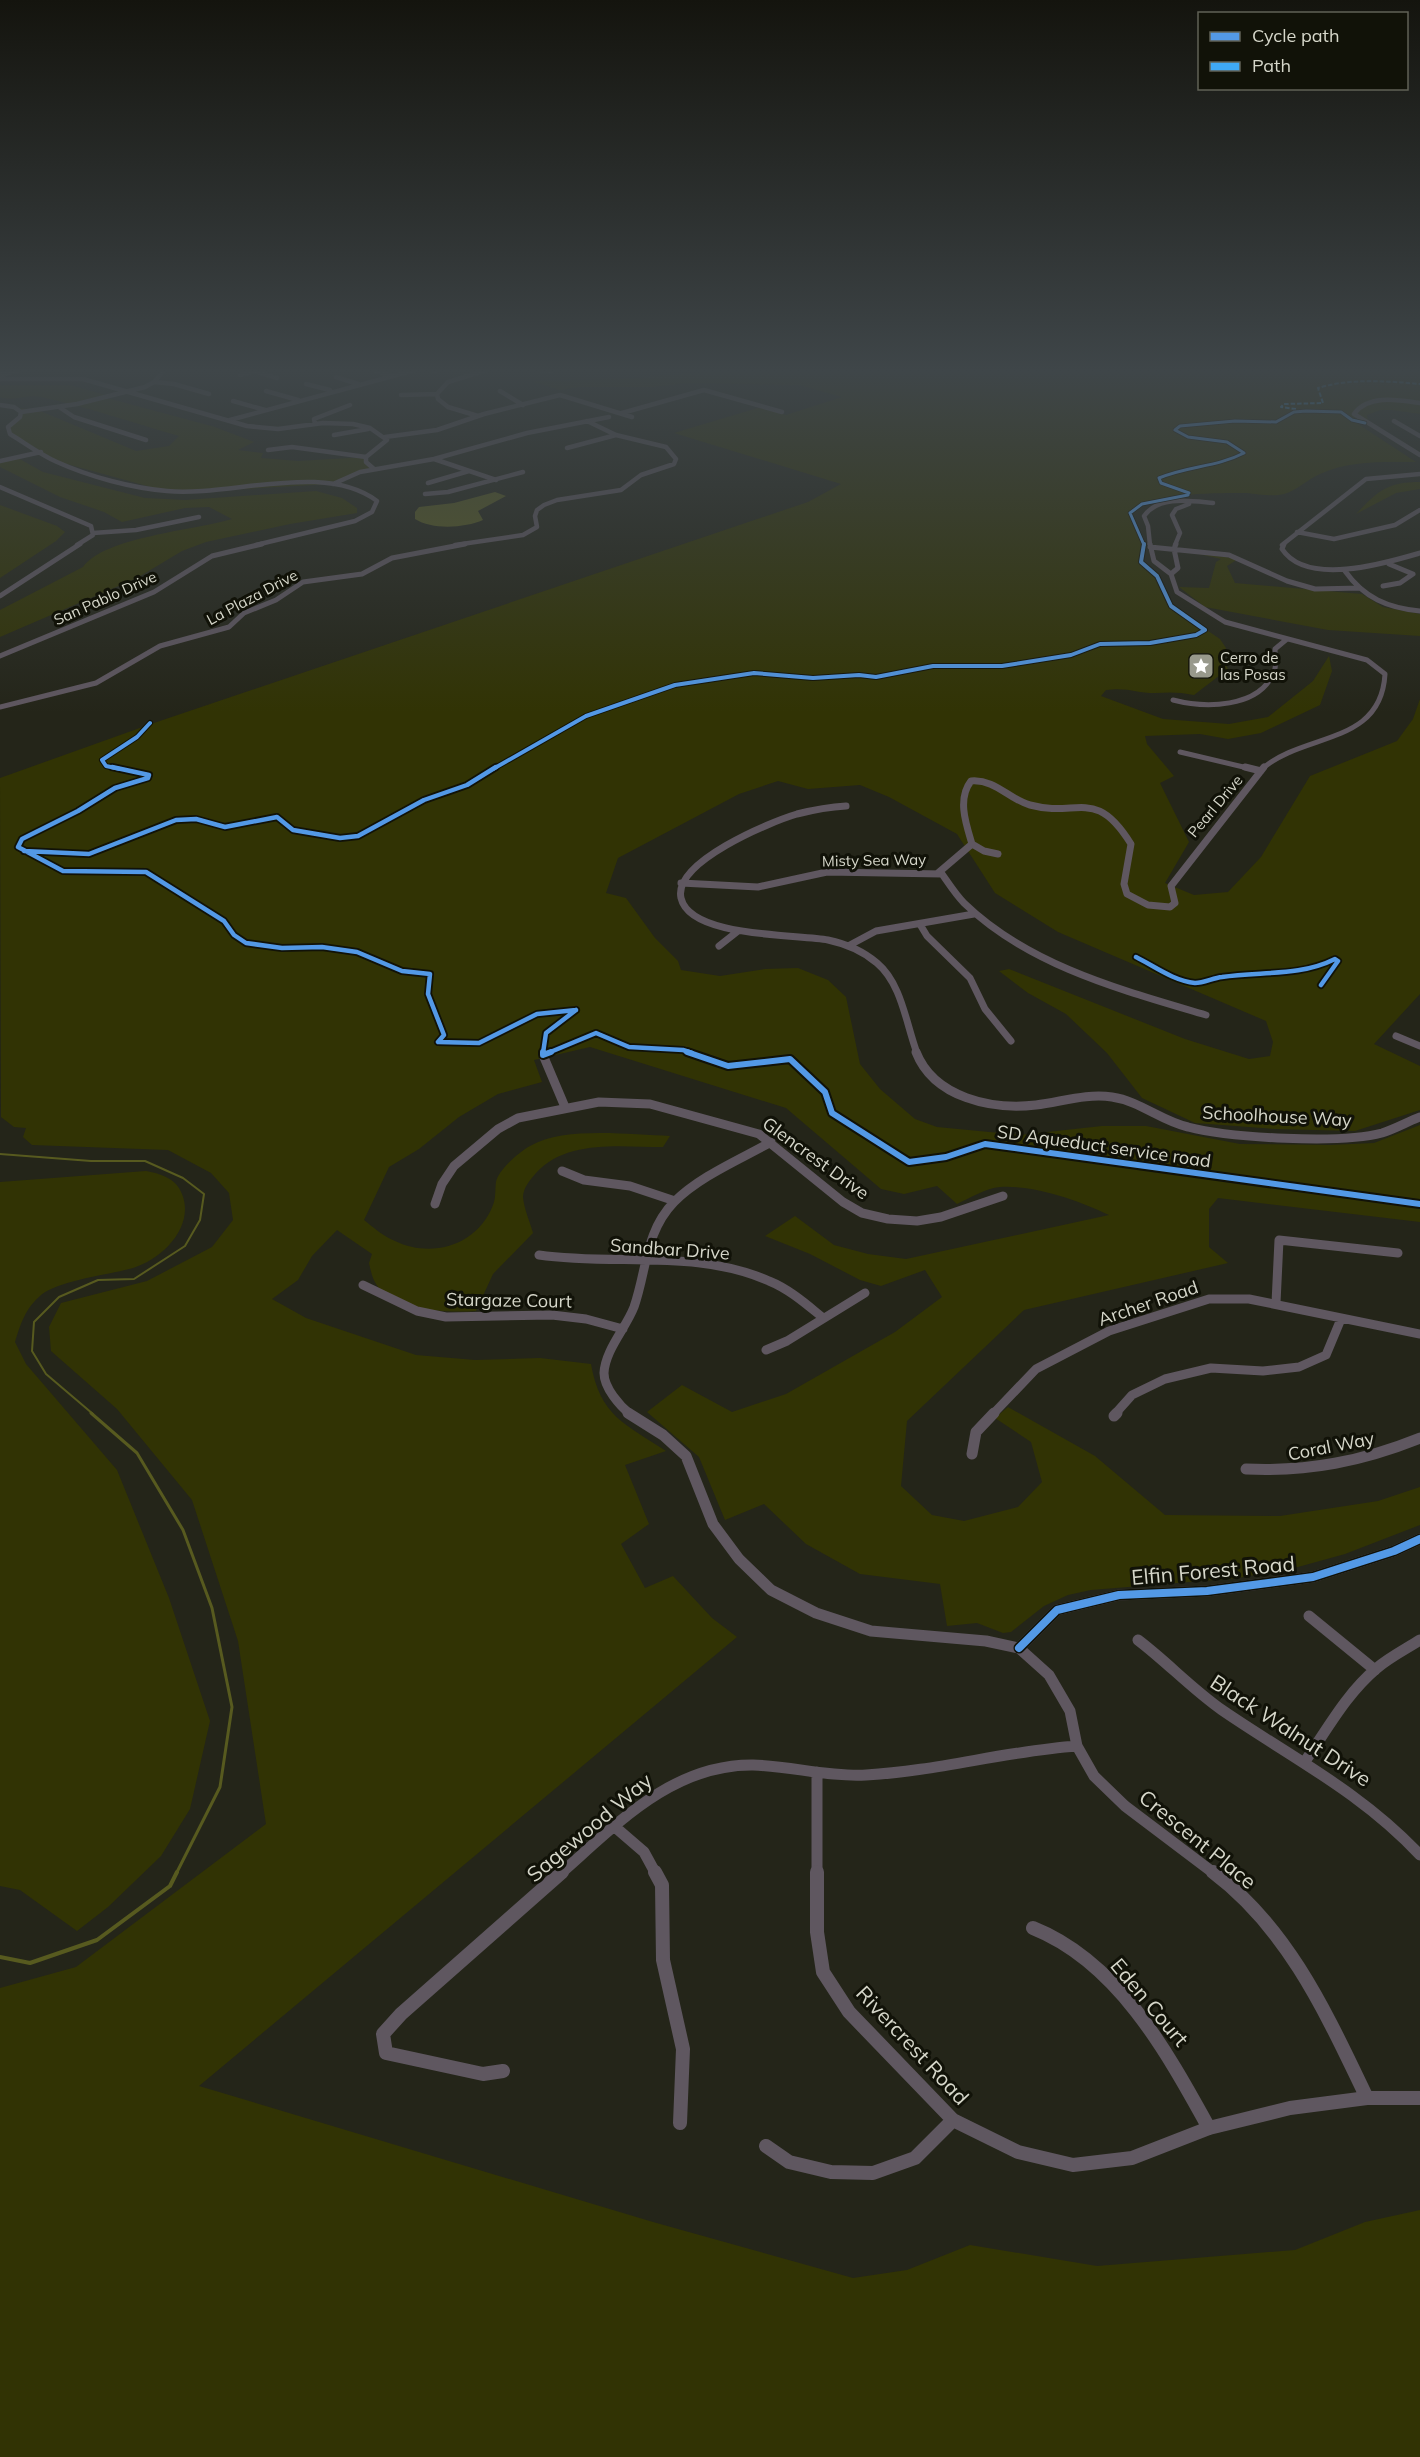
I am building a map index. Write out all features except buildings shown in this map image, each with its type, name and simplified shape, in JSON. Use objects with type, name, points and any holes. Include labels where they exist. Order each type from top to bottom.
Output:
[{"type":"street","name":"San Pablo Drive","points":[[0,656],[154,592],[212,556],[342,525],[365,517],[376,506],[376,499],[370,494],[333,484],[167,491],[139,484]]},
{"type":"street","points":[[425,494],[448,492],[481,484]]},
{"type":"street","name":"La Plaza Drive","points":[[0,707],[96,683],[160,646],[229,627],[243,613],[276,600],[303,582],[362,574],[392,558],[426,549],[523,535],[537,527],[535,516],[537,510],[544,505],[557,500],[621,490],[629,484]]},
{"type":"street","points":[[1360,484],[1281,546],[1285,554],[1305,564],[1345,571],[1389,564],[1420,553]]},
{"type":"street","points":[[0,487],[44,508],[82,520],[91,525],[93,534],[89,540],[0,596]]},
{"type":"street","points":[[1171,574],[1178,568],[1174,549],[1180,533],[1172,515],[1173,511],[1200,502]]},
{"type":"street","points":[[1213,503],[1163,504],[1146,511],[1144,516],[1151,527],[1150,547],[1237,557],[1296,585],[1315,589],[1360,588]]},
{"type":"street","points":[[1297,532],[1334,539],[1395,525],[1420,510]]},
{"type":"street","points":[[93,534],[136,530],[200,517]]},
{"type":"street","name":"Pearl Drive","points":[[972,844],[964,798],[967,785],[971,781],[991,782],[1020,801],[1034,806],[1085,807],[1096,810],[1105,814],[1131,844],[1124,884],[1127,894],[1148,905],[1170,907],[1175,903],[1171,886],[1200,844],[1266,765],[1286,754],[1351,730],[1367,721],[1377,706],[1387,682],[1385,674],[1379,668],[1360,656],[1240,628],[1212,616],[1177,592],[1171,574],[1153,562],[1149,555],[1150,547]]},
{"type":"street","points":[[1383,586],[1400,583],[1413,574],[1389,564]]},
{"type":"street","points":[[1345,571],[1360,588],[1383,606],[1420,611]]},
{"type":"street","points":[[1173,700],[1212,707],[1241,701],[1269,679],[1276,663],[1275,649],[1287,639]]},
{"type":"street","points":[[1180,752],[1261,771]]},
{"type":"street","points":[[681,883],[697,866],[749,834],[798,814],[825,807],[846,806]]},
{"type":"street","points":[[938,873],[972,844],[984,851],[998,854]]},
{"type":"street","name":"Misty Sea Way","points":[[681,883],[758,887],[827,872],[942,874],[952,892],[974,914],[1006,937],[1059,964],[1206,1015]]},
{"type":"street","name":"Schoolhouse Way","points":[[681,883],[680,900],[692,912],[713,923],[738,931],[825,940],[861,951],[876,962],[892,979],[902,999],[925,1072],[944,1088],[972,1099],[1005,1105],[1033,1105],[1085,1095],[1114,1097],[1140,1105],[1183,1126],[1230,1133],[1358,1137],[1380,1133],[1420,1117]]},
{"type":"street","points":[[848,946],[859,937],[875,930],[921,926],[957,920],[974,914]]},
{"type":"street","points":[[921,926],[927,936],[970,978],[985,1009],[1011,1041]]},
{"type":"street","points":[[719,946],[738,931]]},
{"type":"street","points":[[1396,1036],[1419,1044]]},
{"type":"street","points":[[543,1055],[566,1107]]},
{"type":"street","name":"Glencrest Drive","points":[[435,1204],[442,1184],[454,1166],[498,1129],[518,1118],[599,1102],[650,1104],[747,1129],[771,1142],[843,1202],[862,1213],[888,1219],[917,1221],[1003,1196]]},
{"type":"street","points":[[771,1142],[721,1168],[695,1185],[675,1201],[661,1218],[651,1238],[634,1307],[610,1354],[604,1374],[611,1393],[628,1413],[663,1435],[686,1456],[713,1524],[739,1559],[771,1590],[816,1613],[871,1631],[986,1641],[1019,1648]]},
{"type":"street","points":[[562,1171],[584,1180],[630,1186],[675,1201]]},
{"type":"street","points":[[1276,1303],[1279,1240],[1398,1253]]},
{"type":"street","name":"Sandbar Drive","points":[[539,1255],[562,1260],[645,1261],[740,1271],[768,1280],[794,1295],[822,1317]]},
{"type":"street","name":"Stargaze Court","points":[[363,1285],[417,1311],[446,1317],[552,1315],[586,1318],[623,1329]]},
{"type":"street","points":[[766,1350],[787,1341],[822,1317],[865,1293]]},
{"type":"street","name":"Archer Road","points":[[972,1454],[976,1432],[1036,1369],[1109,1331],[1209,1299],[1249,1299],[1276,1303],[1420,1334]]},
{"type":"street","points":[[1114,1416],[1132,1395],[1165,1378],[1211,1368],[1263,1371],[1299,1367],[1326,1355],[1341,1318]]},
{"type":"street","name":"Coral Way","points":[[1246,1469],[1284,1472],[1336,1465],[1385,1453],[1420,1438]]},
{"type":"street","name":"Elfin Forest Road","points":[[1019,1648],[1057,1610],[1119,1595],[1207,1592],[1312,1577],[1394,1551],[1420,1539]]},
{"type":"street","points":[[1309,1616],[1375,1670]]},
{"type":"street","name":"Black Walnut Drive","points":[[1138,1640],[1164,1659],[1219,1708],[1306,1760],[1384,1817],[1420,1855]]},
{"type":"street","points":[[1306,1760],[1337,1712],[1375,1670],[1420,1640]]},
{"type":"street","name":"Crescent Place","points":[[1019,1648],[1049,1675],[1070,1711],[1077,1746],[1094,1776],[1125,1806],[1230,1885],[1274,1931],[1316,1994],[1367,2098]]},
{"type":"street","name":"Sagewood Way","points":[[503,2071],[483,2074],[386,2053],[383,2034],[401,2014],[641,1803],[671,1784],[708,1771],[750,1765],[864,1775],[1036,1748],[1077,1746]]},
{"type":"street","name":"Rivercrest Road","points":[[817,1772],[817,1932],[823,1972],[849,2012],[953,2120],[1018,2152],[1073,2165],[1132,2158],[1209,2128],[1290,2108],[1367,2098],[1420,2098]]},
{"type":"street","points":[[615,1827],[644,1852],[662,1885],[663,1960],[683,2049],[680,2123]]},
{"type":"street","name":"Eden Court","points":[[1033,1928],[1062,1941],[1094,1967],[1132,2008],[1173,2062],[1209,2128]]},
{"type":"street","points":[[766,2146],[789,2162],[831,2172],[873,2173],[915,2158],[953,2120]]},
{"type":"shaded area","points":[[33,484],[89,484],[145,498],[185,500],[316,491],[342,498],[357,508],[357,513],[290,524],[206,542],[182,551],[137,578],[0,637],[0,610],[83,567],[94,557],[110,548],[152,536],[232,519],[209,507],[185,508],[122,522],[104,512],[60,497]]},
{"type":"shaded area","points":[[139,484],[334,484],[185,492],[158,489]]},
{"type":"shaded area","points":[[841,484],[1303,484],[1280,495],[1220,493],[1167,497],[1139,506],[1131,513],[1144,541],[1141,562],[1157,576],[1171,606],[1220,639],[1226,648],[1224,662],[1228,669],[1194,695],[1114,689],[1106,690],[1101,696],[1163,719],[1229,724],[1268,717],[1313,681],[1329,656],[1332,671],[1320,705],[1261,733],[1228,739],[1200,734],[1145,736],[1147,744],[1174,776],[1160,783],[1189,842],[1165,883],[1194,895],[1228,892],[1261,857],[1310,776],[1397,741],[1413,719],[1420,699],[1420,994],[1374,1044],[1420,1066],[1420,1110],[1355,1131],[1275,1129],[1195,1123],[1142,1098],[1107,1053],[1066,1014],[1028,993],[999,971],[1009,969],[1185,1039],[1249,1059],[1270,1056],[1273,1042],[1266,1021],[1058,932],[995,893],[957,834],[889,797],[860,785],[808,789],[778,781],[739,794],[618,858],[606,893],[626,898],[655,938],[678,961],[681,970],[720,976],[765,969],[798,968],[828,980],[846,997],[860,1064],[880,1089],[915,1119],[937,1127],[1020,1135],[1102,1126],[1146,1126],[1240,1144],[1330,1145],[1374,1143],[1420,1125],[1420,1222],[1218,1198],[1209,1209],[1209,1247],[1228,1263],[1024,1310],[907,1421],[901,1486],[932,1515],[964,1521],[1018,1507],[1042,1482],[1031,1442],[995,1418],[1008,1407],[1095,1456],[1165,1515],[1280,1516],[1378,1501],[1420,1487],[1420,1525],[1345,1554],[1298,1567],[1238,1578],[1091,1590],[1068,1595],[1044,1606],[1011,1632],[1003,1633],[977,1623],[947,1626],[940,1584],[860,1574],[806,1544],[764,1504],[725,1520],[699,1457],[647,1412],[682,1385],[732,1412],[786,1394],[895,1332],[942,1297],[925,1270],[881,1286],[860,1280],[810,1254],[765,1236],[795,1216],[834,1245],[868,1254],[906,1259],[1109,1215],[1070,1199],[1027,1188],[995,1188],[957,1204],[937,1186],[904,1194],[881,1189],[786,1108],[590,1047],[534,1060],[542,1082],[498,1094],[459,1117],[419,1149],[389,1167],[364,1220],[386,1237],[409,1246],[424,1249],[452,1245],[477,1230],[486,1219],[494,1202],[496,1182],[501,1172],[515,1157],[530,1146],[544,1140],[579,1134],[617,1133],[670,1136],[663,1147],[612,1146],[578,1150],[549,1162],[536,1173],[523,1194],[533,1233],[493,1274],[476,1311],[451,1312],[426,1309],[401,1302],[390,1296],[380,1289],[374,1280],[369,1263],[372,1254],[337,1230],[312,1256],[298,1280],[272,1299],[306,1318],[416,1355],[475,1360],[540,1358],[591,1364],[601,1396],[616,1417],[666,1451],[625,1465],[649,1524],[621,1544],[645,1588],[673,1576],[712,1618],[737,1637],[199,2086],[653,2222],[853,2278],[907,2270],[970,2245],[1097,2266],[1295,2250],[1365,2222],[1420,2210],[1420,2457],[0,2457],[0,1988],[76,1967],[266,1824],[238,1641],[192,1500],[117,1409],[51,1351],[49,1327],[61,1303],[147,1281],[212,1247],[233,1220],[229,1193],[211,1173],[168,1150],[32,1145],[23,1137],[26,1128],[14,1127],[1,1117],[0,778],[151,724],[808,502]]},
{"type":"shaded area","points":[[1399,484],[1420,484],[1420,489],[1396,493],[1356,514],[1384,489]]},
{"type":"shaded area","points":[[495,492],[506,496],[478,511],[483,520],[476,523],[439,526],[422,523],[415,519],[415,512],[419,507],[454,503]]},
{"type":"shaded area","points":[[0,505],[57,526],[65,532],[56,541],[0,578]]},
{"type":"shaded area","points":[[1181,550],[1238,559],[1227,566],[1235,583],[1362,594],[1383,607],[1420,614],[1420,636],[1328,630],[1205,607],[1179,587],[1209,588],[1216,562],[1221,559]]},
{"type":"shaded area","points":[[146,1171],[172,1180],[182,1194],[185,1206],[184,1218],[174,1240],[144,1264],[60,1285],[41,1295],[27,1311],[15,1342],[26,1364],[117,1470],[169,1598],[210,1721],[190,1809],[161,1856],[108,1907],[77,1931],[20,1890],[0,1886],[0,1182]]},
{"type":"waterway","points":[[0,1154],[91,1161],[145,1161],[183,1178],[204,1194],[200,1220],[185,1246],[134,1279],[98,1280],[59,1297],[34,1322],[32,1351],[46,1374],[93,1414]]},
{"type":"waterway","points":[[91,1413],[137,1453],[183,1530],[212,1608],[232,1707],[220,1787],[176,1874]]},
{"type":"waterway","points":[[0,1957],[30,1963],[97,1940],[170,1886],[176,1874]]},
{"type":"cycle path","points":[[1163,484],[1189,493]]},
{"type":"cycle path","points":[[24,851],[89,854],[176,820],[196,819],[225,827],[277,817],[293,830],[340,838],[358,836],[424,800],[467,785],[537,742],[586,716],[675,685],[754,673],[813,678],[859,675],[876,677],[933,666],[1002,666],[1071,655],[1100,644],[1150,643],[1196,635],[1205,630],[1171,606],[1157,576],[1141,562],[1144,541],[1130,513],[1142,504],[1188,495]]},
{"type":"cycle path","points":[[150,723],[137,737],[102,760],[106,766],[149,775],[148,778],[115,788],[78,811],[22,839],[18,847],[63,871],[75,873],[128,870],[146,872],[224,921],[234,935],[246,943],[282,948],[322,947],[357,952],[402,971],[430,974],[428,994],[444,1035],[438,1042],[479,1043],[537,1014],[576,1010]]},
{"type":"cycle path","points":[[1136,957],[1176,978],[1196,983],[1222,977],[1286,973],[1323,965],[1335,959],[1338,961],[1321,985]]},
{"type":"cycle path","name":"SD Aqueduct service road","points":[[576,1010],[556,1023],[546,1033],[543,1039],[543,1055],[596,1033],[629,1047],[683,1050],[728,1066],[790,1059],[825,1092],[828,1107],[832,1113],[909,1162],[946,1157],[985,1144],[1420,1204]]},
{"type":"cycle path","points":[[1019,1648],[1057,1610],[1119,1595],[1207,1591],[1313,1577],[1394,1551],[1420,1539]]},
{"type":"place","name":"Cerro de las Posas","points":[[1201,666]]}]
